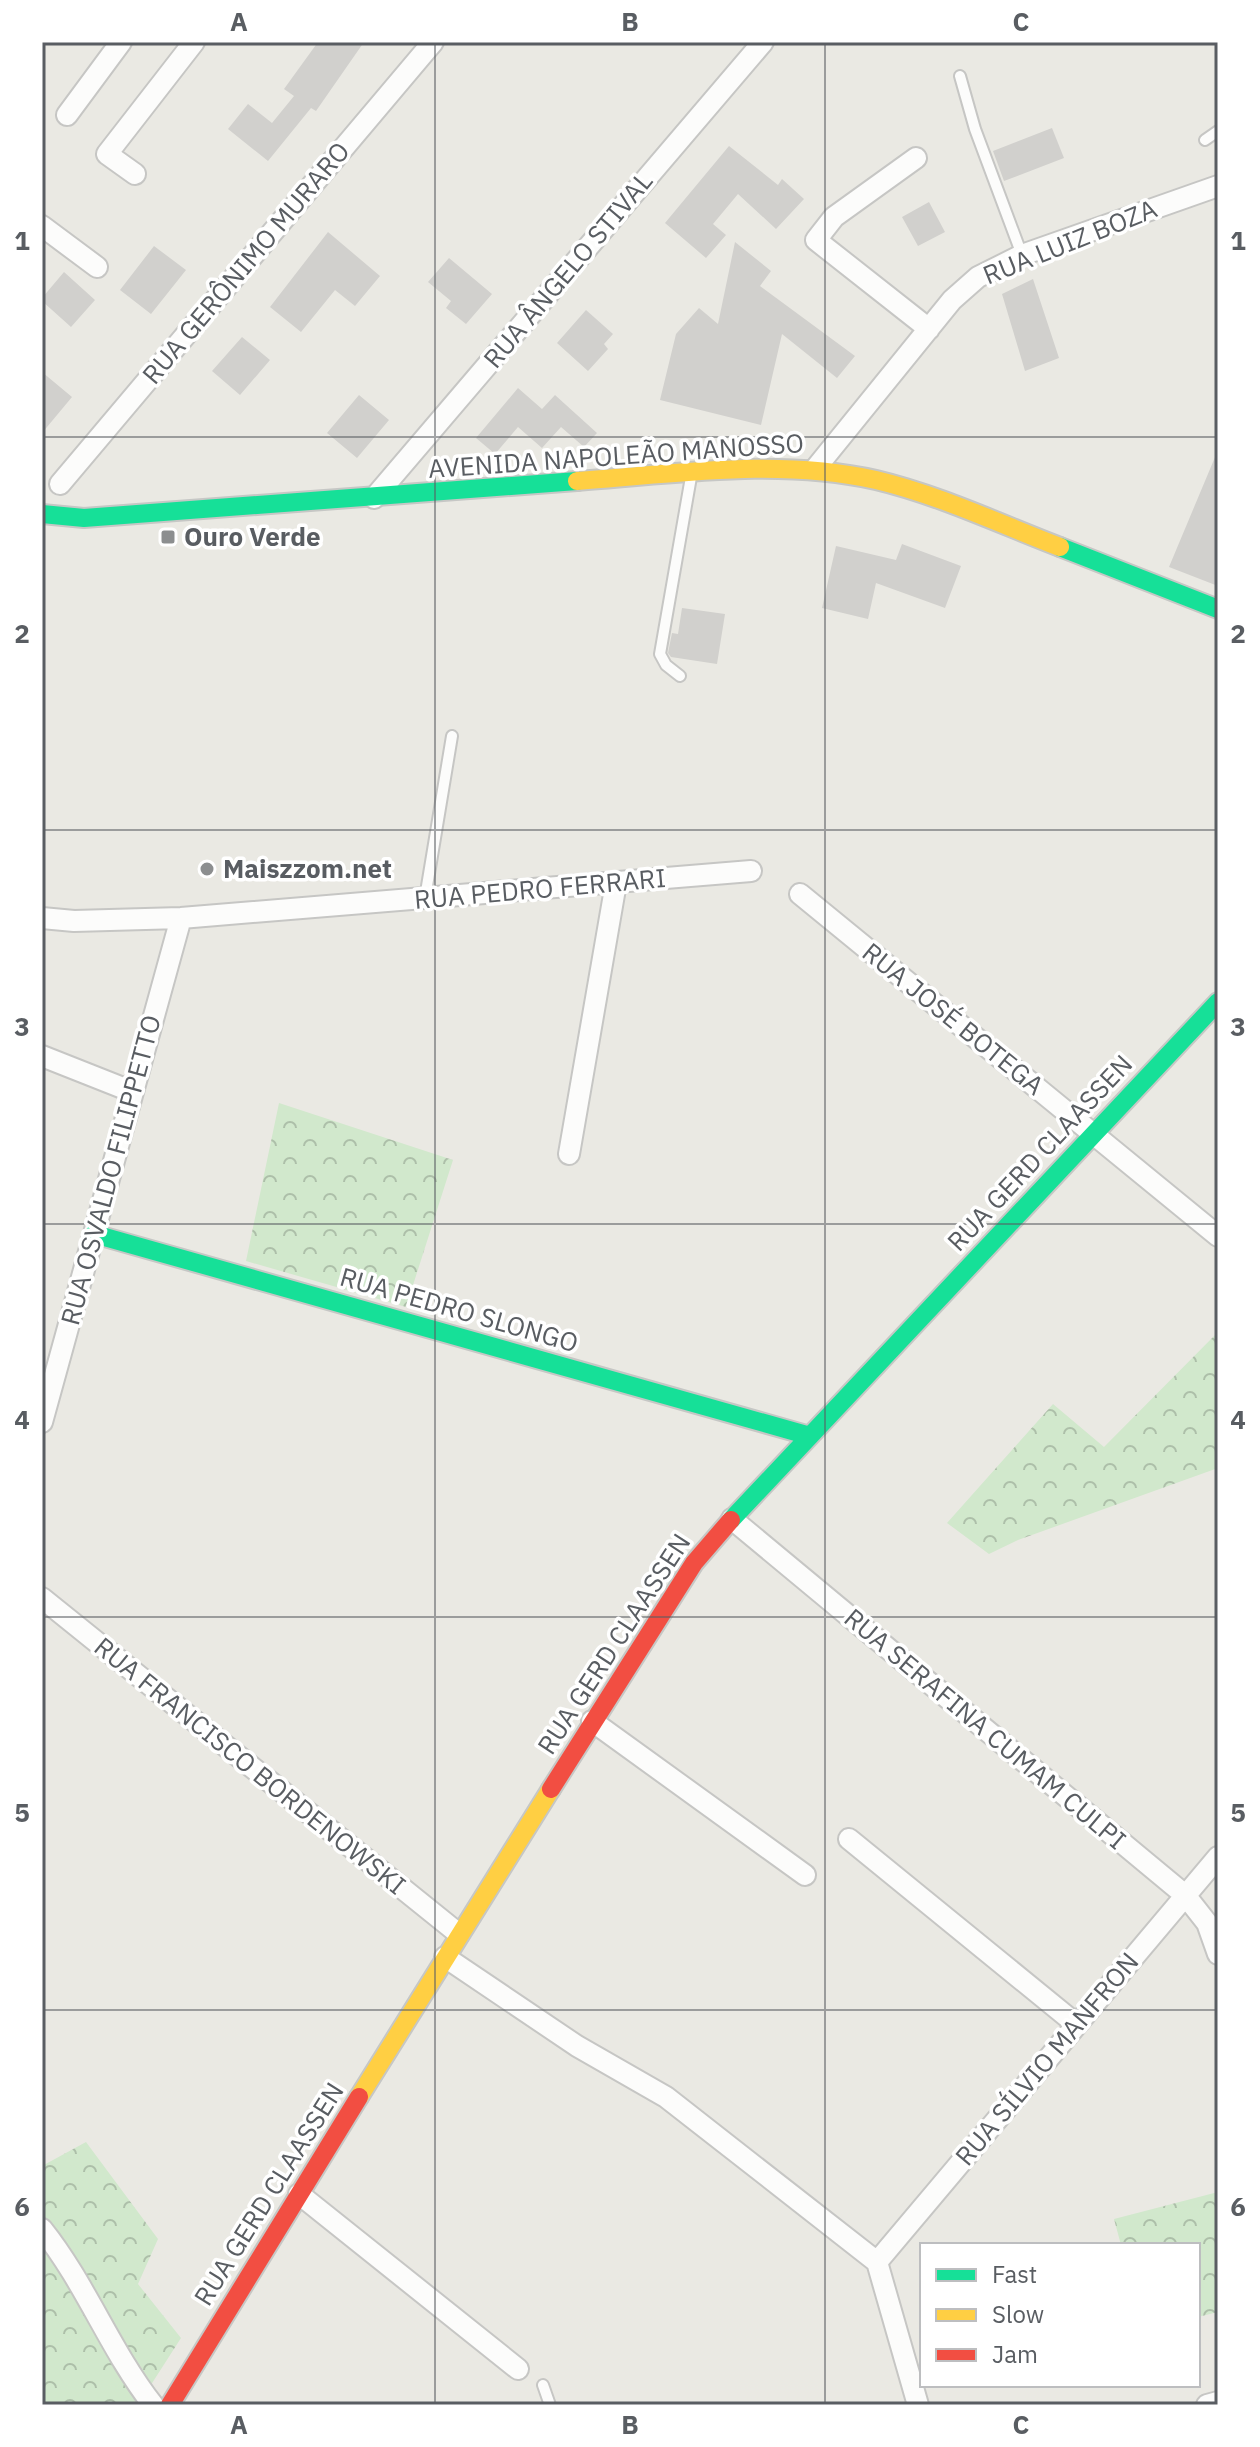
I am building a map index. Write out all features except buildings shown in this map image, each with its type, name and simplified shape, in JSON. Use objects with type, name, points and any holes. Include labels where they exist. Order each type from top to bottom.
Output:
[{"type":"street","points":[[67,115],[121,42]]},
{"type":"street","points":[[135,174],[107,154],[194,42]]},
{"type":"street","name":"RUA GERÔNIMO MURARO","points":[[60,484],[433,42]]},
{"type":"street","name":"RUA ÂNGELO STIVAL","points":[[374,498],[763,42]]},
{"type":"street","points":[[916,158],[834,217],[816,240],[929,329]]},
{"type":"street","name":"RUA LUIZ BOZA","points":[[815,469],[964,287],[1022,255],[1218,187]]},
{"type":"street","points":[[42,226],[97,267]]},
{"type":"street","name":"AVENIDA NAPOLEÃO MANOSSO","points":[[42,514],[84,518],[750,468],[815,469],[869,477],[916,491],[1218,609]]},
{"type":"street","name":"RUA PEDRO FERRARI","points":[[42,918],[87,921],[181,918],[751,871]]},
{"type":"street","points":[[569,1154],[616,883]]},
{"type":"street","name":"RUA JOSÉ BOTEGA","points":[[800,894],[1218,1236]]},
{"type":"street","name":"RUA OSVALDO FILIPPETTO","points":[[42,1422],[181,918]]},
{"type":"street","name":"RUA GERD CLAASSEN","points":[[170,2405],[679,1583],[732,1519],[1218,1002]]},
{"type":"street","points":[[42,1056],[133,1092]]},
{"type":"street","name":"RUA PEDRO SLONGO","points":[[94,1234],[810,1436]]},
{"type":"street","name":"RUA SERAFINA CUMAM CULPI","points":[[732,1519],[1185,1895],[1207,1923],[1218,1954]]},
{"type":"street","name":"RUA FRANCISCO BORDENOWSKI","points":[[42,1598],[459,1934]]},
{"type":"street","points":[[592,1721],[805,1875]]},
{"type":"street","points":[[849,1839],[1076,2024]]},
{"type":"street","name":"RUA SÍLVIO MANFRON","points":[[877,2262],[1218,1857]]},
{"type":"street","points":[[445,1957],[566,2040],[666,2097],[877,2262],[918,2405]]},
{"type":"street","points":[[299,2194],[518,2369]]},
{"type":"street","points":[[42,2229],[76,2276],[121,2360],[153,2405]]},
{"type":"street","points":[[1207,2405],[1218,2402]]},
{"type":"lane","points":[[960,76],[975,129],[1022,255]]},
{"type":"lane","points":[[1205,140],[1218,131]]},
{"type":"lane","points":[[680,676],[666,665],[660,654],[692,473]]},
{"type":"lane","points":[[425,898],[452,736]]},
{"type":"lane","points":[[543,2385],[550,2405]]},
{"type":"green space","points":[[279,1103],[453,1160],[406,1307],[246,1261]]},
{"type":"green space","points":[[1218,1332],[1218,1468],[1018,1540],[989,1554],[947,1523],[1053,1404],[1104,1447]]},
{"type":"green space","points":[[86,2142],[158,2239],[138,2284],[181,2338],[138,2405],[42,2404],[42,2166]]},
{"type":"green space","points":[[1218,2192],[1218,2312],[1200,2316],[1200,2243],[1120,2243],[1114,2219]]},
{"type":"traffic: fast","points":[[42,514],[84,518],[577,481]]},
{"type":"traffic: fast","points":[[1060,547],[1218,609]]},
{"type":"traffic: fast","points":[[731,1520],[1218,1002]]},
{"type":"traffic: fast","points":[[94,1234],[810,1436]]},
{"type":"traffic: slow","points":[[577,481],[726,470],[839,473],[923,494],[1060,547]]},
{"type":"traffic: slow","points":[[359,2097],[551,1789]]},
{"type":"traffic: jam","points":[[551,1789],[694,1563],[731,1520]]},
{"type":"traffic: jam","points":[[170,2405],[359,2097]]},
{"type":"place","name":"Ouro Verde","points":[[168,537]]},
{"type":"place","name":"Maiszzom.net","points":[[207,869]]}]
